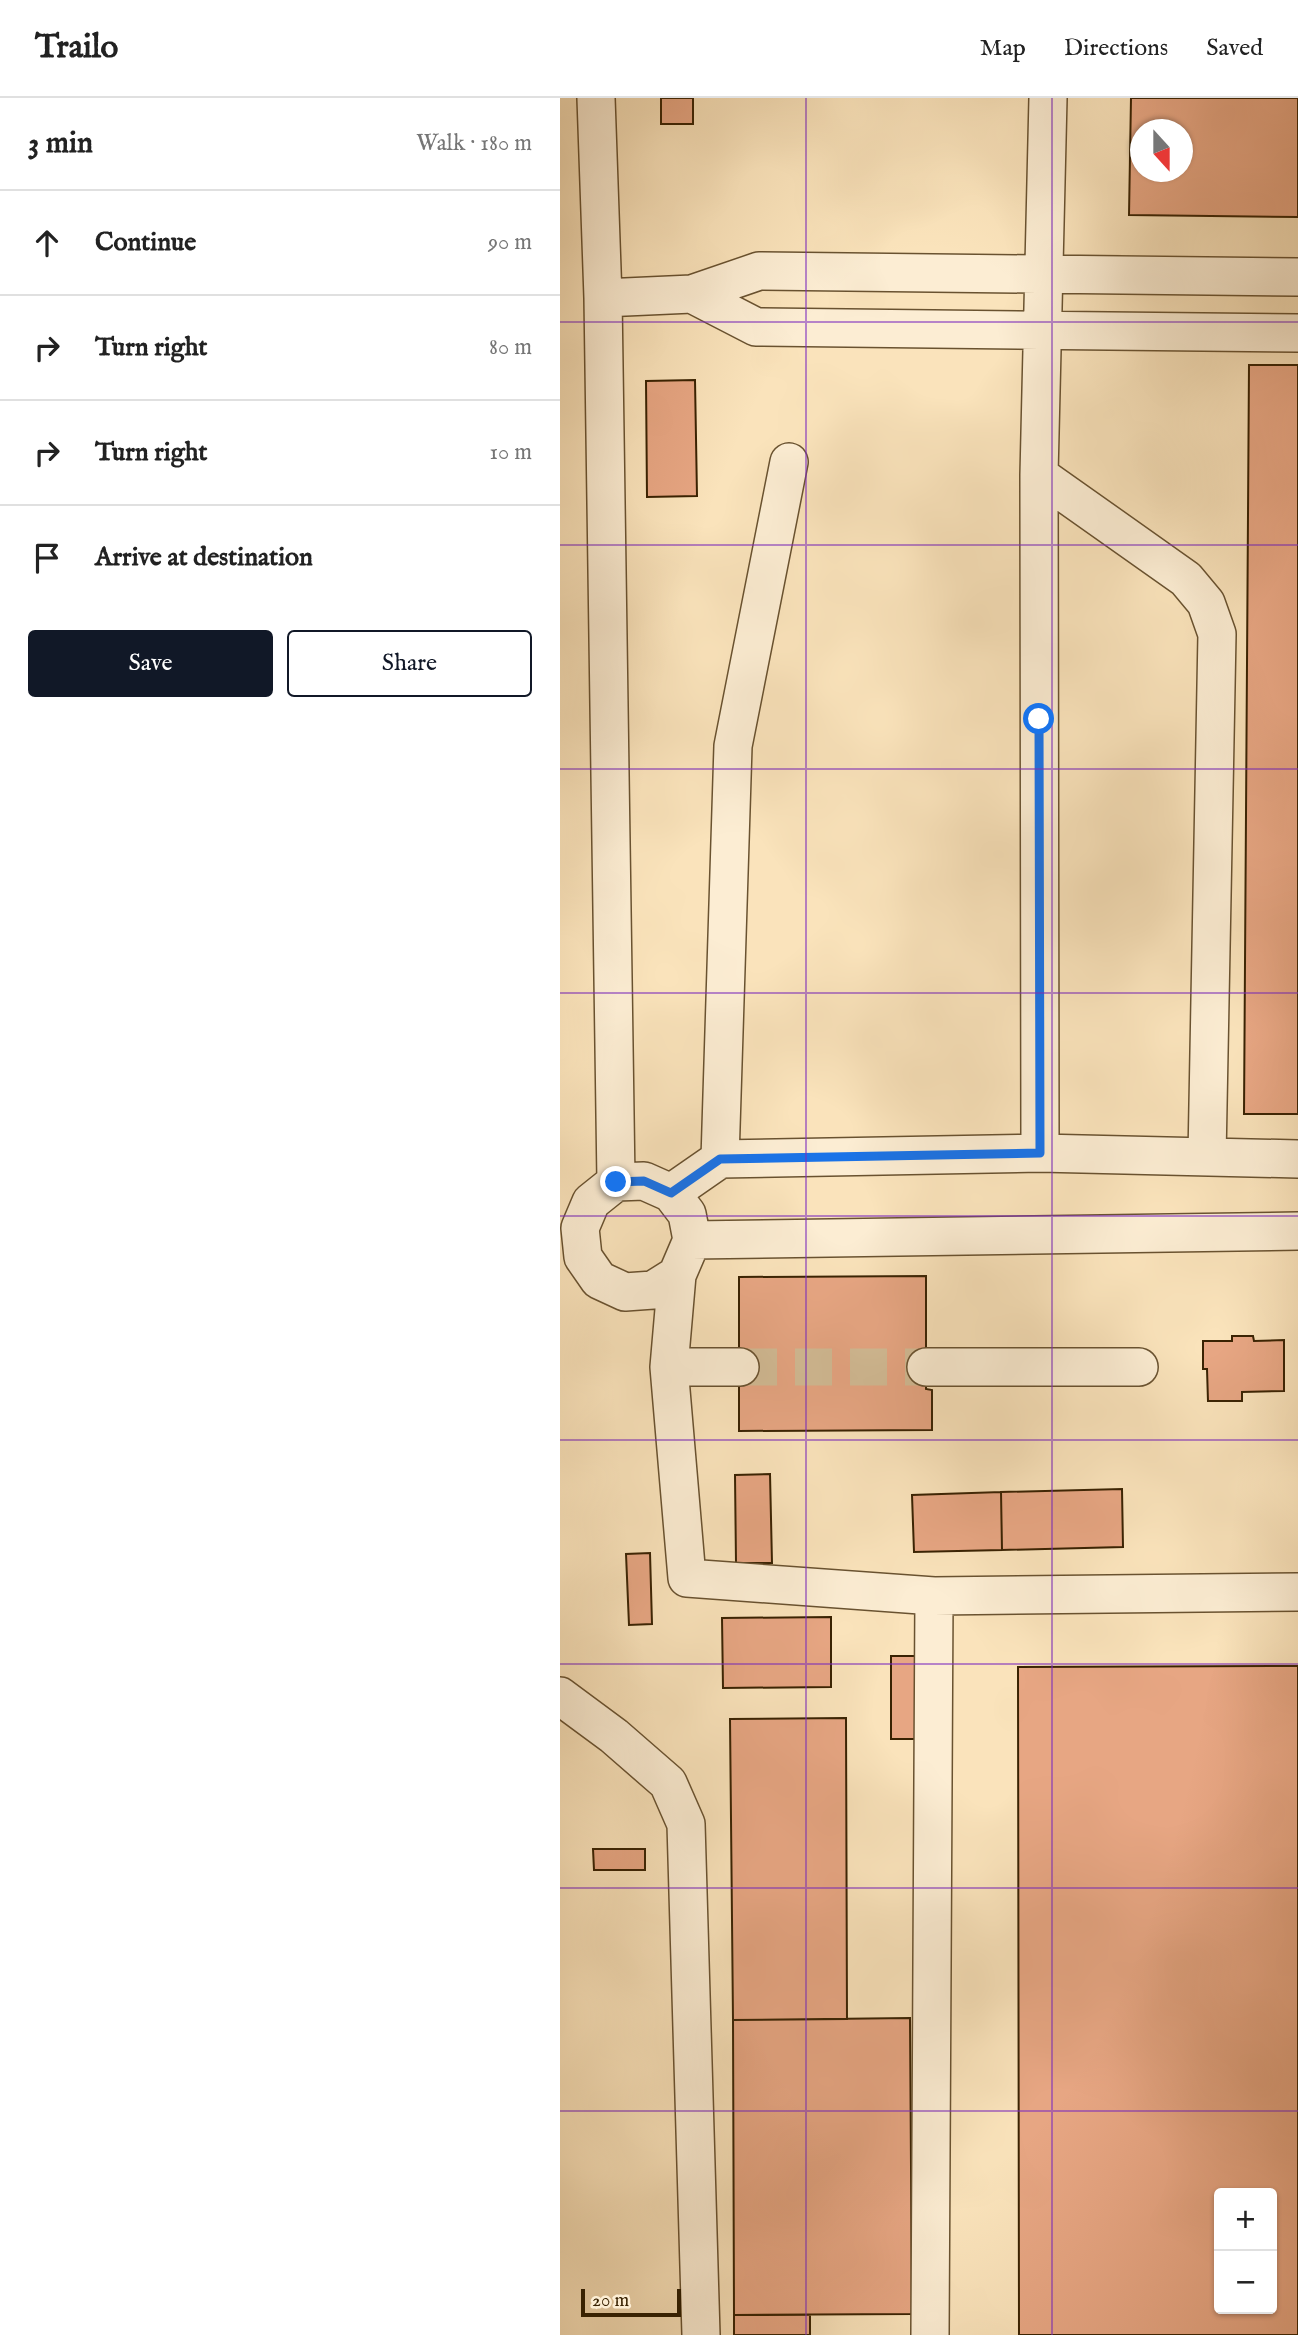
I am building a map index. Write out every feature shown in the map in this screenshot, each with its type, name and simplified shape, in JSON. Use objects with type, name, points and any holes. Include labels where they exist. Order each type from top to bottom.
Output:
[{"type":"street","points":[[596,98],[603,298],[616,1182]]},
{"type":"street","points":[[1040,1153],[1039,475],[1048,98]]},
{"type":"street","points":[[603,298],[692,294],[759,271],[1298,277]]},
{"type":"street","points":[[692,294],[756,327],[1298,333]]},
{"type":"street","points":[[720,1159],[733,746],[789,462]]},
{"type":"street","points":[[1039,475],[1186,579],[1206,603],[1217,634],[1208,1157]]},
{"type":"street","points":[[671,1193],[720,1159],[1040,1153],[1298,1159]]},
{"type":"street","points":[[677,1275],[653,1290],[625,1292],[599,1280],[583,1256],[580,1228],[591,1202],[616,1182],[644,1181],[671,1193],[687,1214],[692,1240],[677,1275],[669,1367],[687,1578],[934,1596],[1298,1592]]},
{"type":"street","points":[[692,1240],[1298,1231]]},
{"type":"street","points":[[669,1367],[740,1367]]},
{"type":"street","points":[[926,1367],[1139,1367]]},
{"type":"street","points":[[930,2335],[934,1596]]},
{"type":"street","points":[[560,1696],[614,1736],[668,1783],[686,1824],[701,2335]]},
{"type":"building","points":[[661,98],[693,98],[693,124],[661,124]]},
{"type":"building","points":[[1131,98],[1298,98],[1298,217],[1129,215],[1130,156],[1130,182],[1193,182],[1193,119],[1131,119]]},
{"type":"building","points":[[1249,365],[1298,365],[1298,1114],[1244,1114]]},
{"type":"building","points":[[695,380],[697,496],[647,497],[646,381]]},
{"type":"building","points":[[926,1276],[926,1389],[932,1390],[932,1430],[739,1431],[739,1277]]},
{"type":"building","points":[[1232,1336],[1253,1336],[1254,1341],[1284,1340],[1284,1391],[1242,1392],[1242,1401],[1208,1401],[1207,1369],[1203,1369],[1203,1341],[1232,1341]]},
{"type":"building","points":[[770,1474],[772,1563],[736,1563],[735,1475]]},
{"type":"building","points":[[1122,1489],[1123,1547],[1002,1550],[1001,1492]]},
{"type":"building","points":[[1001,1492],[1002,1550],[914,1552],[912,1495]]},
{"type":"building","points":[[650,1553],[652,1624],[629,1625],[626,1554]]},
{"type":"building","points":[[831,1617],[831,1687],[723,1688],[722,1618]]},
{"type":"building","points":[[891,1656],[919,1656],[920,1739],[891,1739]]},
{"type":"building","points":[[1298,1666],[1298,2335],[1019,2335],[1018,1667]]},
{"type":"building","points":[[846,1718],[847,2019],[733,2020],[730,1719]]},
{"type":"building","points":[[593,1849],[645,1849],[645,1870],[594,1870]]},
{"type":"building","points":[[910,2018],[912,2314],[734,2315],[733,2020]]},
{"type":"building","points":[[734,2315],[810,2315],[810,2335],[734,2335]]},
{"type":"tunnel","points":[[740,1367],[926,1367]]},
{"type":"route","points":[[616,1182],[644,1181],[671,1193],[720,1159],[1040,1153],[1039,719]]}]
